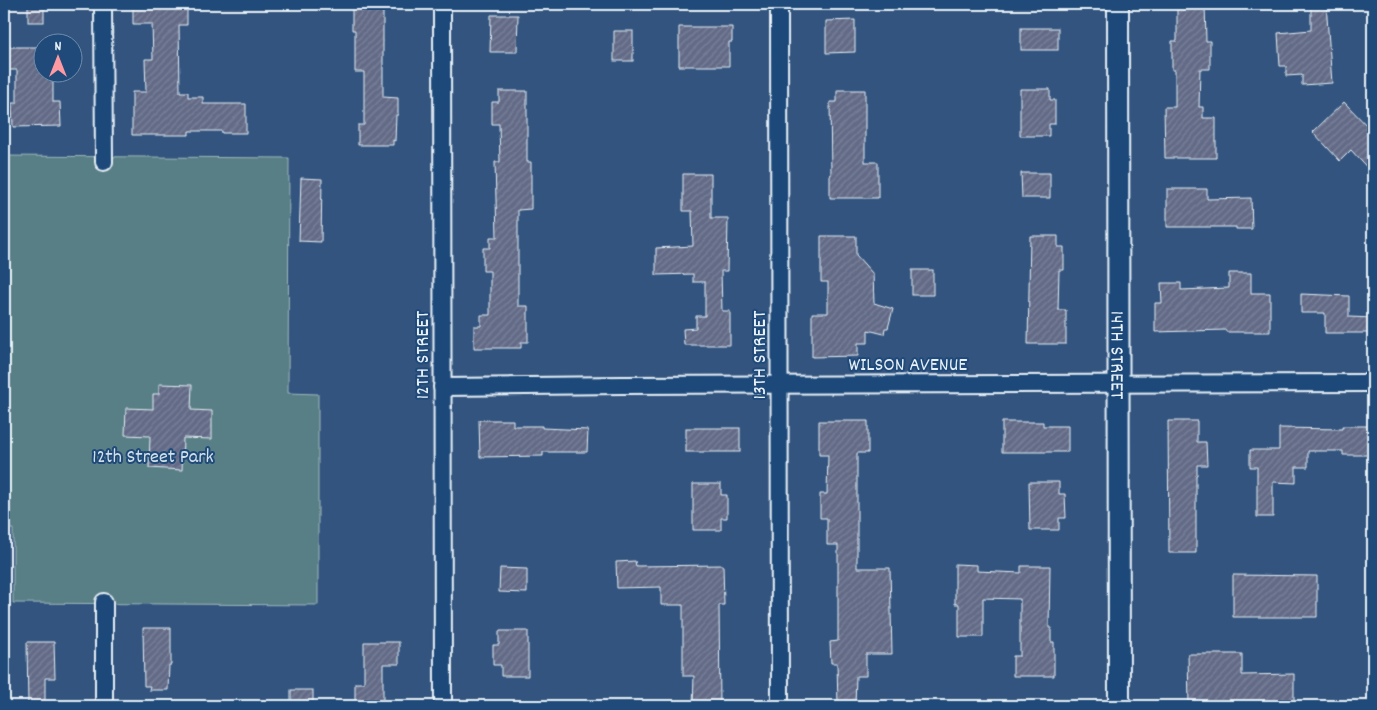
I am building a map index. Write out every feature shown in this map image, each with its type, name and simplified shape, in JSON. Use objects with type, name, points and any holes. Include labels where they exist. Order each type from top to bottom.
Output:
[{"type":"street","points":[[103,4],[104,162]]},
{"type":"street","name":"12TH STREET","points":[[442,4],[443,706]]},
{"type":"street","name":"13TH STREET","points":[[779,4],[780,706]]},
{"type":"street","name":"14TH STREET","points":[[1118,4],[1120,706]]},
{"type":"street","name":"WILSON AVENUE","points":[[442,387],[779,384],[1373,383]]},
{"type":"street","points":[[104,602],[104,706]]},
{"type":"green space","name":"12th Street Park","points":[[4,156],[289,158],[288,393],[318,394],[318,605],[13,603],[13,529],[4,529]]},
{"type":"building","points":[[28,4],[44,4],[44,22],[28,22]]},
{"type":"building","points":[[133,4],[187,4],[187,25],[179,25],[180,92],[188,92],[188,97],[203,97],[203,104],[246,104],[246,133],[189,131],[189,135],[132,135],[132,92],[146,92],[145,59],[153,59],[152,24],[133,24]]},
{"type":"building","points":[[352,4],[383,4],[383,97],[398,98],[398,115],[396,115],[395,141],[393,140],[393,145],[358,145],[358,125],[364,125],[364,72],[355,72],[355,30],[352,30]]},
{"type":"building","points":[[1177,4],[1205,4],[1206,41],[1210,41],[1210,69],[1200,69],[1199,107],[1203,107],[1203,118],[1216,118],[1216,158],[1165,158],[1164,107],[1175,107],[1175,70],[1172,70],[1172,41],[1177,41]]},
{"type":"building","points":[[1311,4],[1326,4],[1332,83],[1302,85],[1302,75],[1286,76],[1286,66],[1280,66],[1278,33],[1311,30]]},
{"type":"building","points":[[491,15],[518,15],[517,52],[490,52]]},
{"type":"building","points":[[855,20],[855,52],[826,53],[826,21]]},
{"type":"building","points":[[679,27],[732,27],[732,42],[729,42],[729,66],[679,66]]},
{"type":"building","points":[[1021,28],[1058,28],[1058,50],[1021,50]]},
{"type":"building","points":[[614,31],[633,31],[633,61],[614,61]]},
{"type":"building","points":[[4,47],[32,47],[32,82],[53,82],[53,102],[60,102],[61,126],[13,127],[12,103],[17,103],[17,70],[4,70]]},
{"type":"building","points":[[1020,89],[1050,89],[1050,100],[1055,100],[1055,124],[1049,124],[1049,136],[1020,136]]},
{"type":"building","points":[[837,90],[865,90],[865,162],[878,162],[878,198],[830,198],[830,102],[837,102]]},
{"type":"building","points":[[499,91],[527,91],[527,162],[531,162],[531,209],[518,210],[518,306],[528,306],[528,342],[521,342],[521,348],[474,348],[474,326],[481,326],[481,315],[490,315],[490,271],[483,271],[483,248],[490,248],[490,237],[497,237],[495,162],[500,162],[499,124],[492,124],[492,102],[499,102]]},
{"type":"building","points":[[1344,102],[1373,132],[1373,174],[1351,150],[1340,161],[1313,132]]},
{"type":"building","points":[[1021,173],[1050,173],[1050,198],[1022,198]]},
{"type":"building","points":[[683,174],[711,174],[711,218],[728,218],[727,271],[721,271],[722,311],[730,311],[730,345],[684,345],[683,329],[696,328],[696,316],[705,316],[705,282],[693,282],[693,274],[656,275],[656,248],[693,246],[692,211],[683,211]]},
{"type":"building","points":[[301,178],[322,179],[321,242],[299,241]]},
{"type":"building","points":[[1167,189],[1207,189],[1207,199],[1251,198],[1252,229],[1236,229],[1236,227],[1167,227]]},
{"type":"building","points":[[821,236],[856,236],[856,255],[873,274],[874,303],[893,309],[888,328],[885,328],[884,334],[868,330],[868,343],[858,343],[858,356],[812,357],[812,313],[828,313],[828,282],[821,282]]},
{"type":"building","points":[[1030,236],[1058,236],[1058,247],[1064,247],[1064,270],[1059,270],[1058,310],[1066,310],[1066,344],[1028,344]]},
{"type":"building","points":[[912,270],[933,270],[933,295],[912,295]]},
{"type":"building","points":[[1229,273],[1251,273],[1251,293],[1270,293],[1270,332],[1226,332],[1226,330],[1155,332],[1155,303],[1162,303],[1161,283],[1181,283],[1181,290],[1229,288]]},
{"type":"building","points":[[1301,294],[1349,296],[1349,317],[1373,318],[1373,333],[1325,333],[1325,313],[1301,313]]},
{"type":"building","points":[[159,384],[192,385],[191,410],[212,411],[212,439],[183,438],[182,470],[149,468],[150,436],[125,435],[126,408],[153,409],[153,394],[159,394]]},
{"type":"building","points":[[479,420],[513,420],[513,426],[542,426],[542,428],[588,430],[587,452],[543,452],[543,456],[480,457]]},
{"type":"building","points":[[819,421],[868,421],[868,453],[857,453],[857,568],[890,568],[892,654],[866,654],[866,676],[856,676],[855,706],[838,706],[837,663],[831,663],[830,642],[838,641],[838,545],[827,545],[827,518],[820,518],[820,494],[827,494],[828,455],[819,455]]},
{"type":"building","points":[[1168,421],[1197,421],[1197,442],[1206,442],[1207,465],[1197,465],[1196,475],[1196,553],[1169,553]]},
{"type":"building","points":[[1002,422],[1043,422],[1043,426],[1068,426],[1068,452],[1002,452]]},
{"type":"building","points":[[1342,426],[1373,426],[1373,455],[1343,455],[1343,451],[1308,451],[1308,467],[1296,467],[1296,483],[1273,482],[1273,517],[1257,517],[1257,467],[1250,467],[1250,450],[1279,450],[1279,428],[1342,429]]},
{"type":"building","points":[[686,428],[740,428],[740,452],[686,452]]},
{"type":"building","points":[[1029,482],[1059,482],[1059,494],[1065,494],[1066,518],[1059,518],[1059,530],[1030,530]]},
{"type":"building","points":[[693,484],[721,484],[721,495],[727,495],[727,518],[721,518],[721,530],[693,530]]},
{"type":"building","points":[[635,561],[636,566],[723,565],[724,605],[719,605],[720,706],[693,706],[694,676],[683,676],[683,605],[661,605],[661,587],[617,588],[616,562]]},
{"type":"building","points":[[955,564],[977,565],[977,571],[1021,573],[1021,566],[1050,566],[1049,627],[1051,627],[1051,642],[1054,642],[1054,676],[1013,676],[1013,656],[1020,656],[1020,599],[983,598],[983,637],[959,637],[959,604],[955,604]]},
{"type":"building","points":[[500,568],[527,569],[527,593],[499,592]]},
{"type":"building","points":[[1233,575],[1317,576],[1317,617],[1233,617]]},
{"type":"building","points":[[143,628],[171,628],[171,665],[169,665],[168,690],[149,690],[150,686],[144,686]]},
{"type":"building","points":[[499,631],[528,631],[528,676],[501,676],[501,665],[493,665],[493,645],[499,645]]},
{"type":"building","points":[[27,642],[54,642],[55,678],[45,678],[45,706],[28,706]]},
{"type":"building","points":[[364,642],[399,642],[399,664],[383,664],[383,706],[355,706],[355,683],[364,683]]},
{"type":"building","points":[[1188,654],[1242,654],[1242,675],[1294,674],[1294,706],[1189,706]]},
{"type":"building","points":[[291,690],[313,690],[313,706],[291,706]]}]
